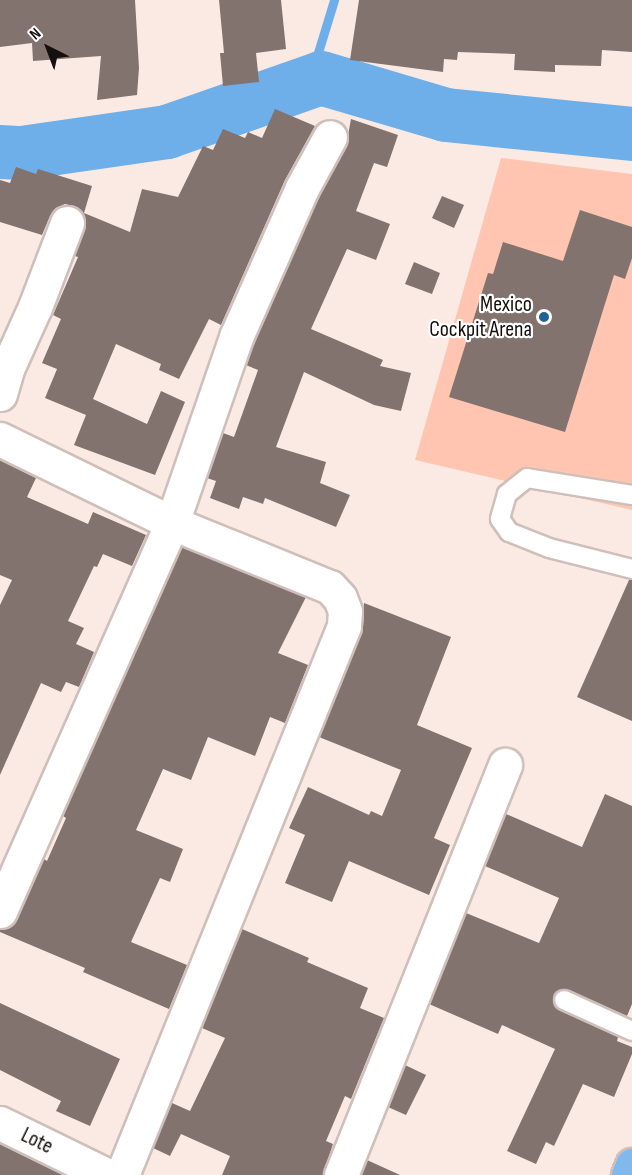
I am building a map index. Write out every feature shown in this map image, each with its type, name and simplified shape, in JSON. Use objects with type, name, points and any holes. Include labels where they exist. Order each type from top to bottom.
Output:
[{"type":"highway","points":[[628,1175],[632,1165]]},
{"type":"street","points":[[0,911],[172,523],[236,337],[302,188],[330,137]]},
{"type":"street","points":[[0,394],[7,369],[35,307],[67,223]]},
{"type":"street","points":[[0,439],[172,523],[330,587],[340,598],[345,611],[344,626],[122,1175]]},
{"type":"street","points":[[341,1175],[505,765]]},
{"type":"street","name":"Lote","points":[[0,1123],[106,1175]]},
{"type":"lane","points":[[632,495],[527,478],[507,494],[500,519],[510,532],[549,548],[632,569]]},
{"type":"lane","points":[[564,1000],[632,1031]]},
{"type":"shaded area","name":"Mexico Cockpit Arena","points":[[501,158],[632,174],[632,510],[415,460]]},
{"type":"building","points":[[0,0],[135,0],[139,68],[137,95],[97,100],[101,56],[33,61],[32,43],[0,47]]},
{"type":"building","points":[[219,0],[281,0],[286,49],[256,53],[259,82],[223,86],[220,53],[224,53]]},
{"type":"building","points":[[359,0],[632,0],[632,52],[602,50],[601,66],[555,65],[555,72],[514,70],[515,54],[458,52],[457,60],[444,59],[443,72],[350,60]]},
{"type":"building","points":[[275,109],[315,126],[285,180],[221,325],[209,319],[179,379],[159,370],[161,364],[116,344],[93,399],[147,424],[161,391],[185,402],[155,475],[74,445],[86,415],[45,398],[57,369],[42,363],[61,319],[53,315],[78,257],[75,256],[85,219],[82,212],[74,206],[65,204],[56,208],[50,216],[42,235],[0,222],[0,180],[10,183],[16,167],[36,174],[38,169],[92,186],[84,213],[130,232],[142,189],[178,197],[203,146],[213,150],[223,129],[245,138],[248,132],[262,138]]},
{"type":"building","points":[[351,119],[398,135],[387,167],[374,163],[356,211],[390,224],[376,260],[347,249],[311,329],[383,360],[380,366],[411,373],[401,411],[374,405],[304,372],[276,447],[326,462],[320,483],[350,495],[336,527],[265,498],[263,504],[243,497],[239,509],[210,498],[216,481],[207,478],[223,433],[234,437],[258,370],[246,365],[253,344],[319,196],[346,146]]},
{"type":"building","points":[[442,196],[464,205],[454,228],[432,218]]},
{"type":"building","points":[[580,210],[632,227],[632,258],[625,279],[614,275],[565,432],[449,397],[488,273],[493,274],[503,242],[563,261]]},
{"type":"building","points":[[414,262],[440,273],[432,294],[405,284]]},
{"type":"building","points":[[0,460],[36,478],[27,497],[88,524],[93,512],[146,535],[132,566],[103,554],[97,567],[94,566],[68,621],[84,628],[76,644],[94,652],[79,687],[66,682],[61,692],[41,683],[0,775],[0,605],[12,580],[0,575]]},
{"type":"building","points":[[182,547],[306,597],[278,653],[308,665],[285,723],[270,717],[255,756],[208,737],[191,780],[163,769],[136,830],[183,849],[170,882],[160,878],[131,942],[187,965],[169,1009],[83,972],[85,968],[0,932],[0,929],[11,926],[17,919],[44,859],[47,861],[66,818],[63,816]]},
{"type":"building","points":[[629,580],[632,580],[632,721],[577,697]]},
{"type":"building","points":[[364,603],[451,637],[417,725],[472,748],[434,838],[450,845],[429,895],[349,861],[332,902],[285,883],[305,835],[289,828],[308,787],[369,815],[371,811],[382,816],[401,770],[319,737],[361,633]]},
{"type":"building","points":[[605,794],[632,806],[632,1004],[627,1016],[564,989],[554,995],[553,1002],[559,1010],[618,1037],[617,1041],[632,1047],[632,1054],[614,1097],[583,1084],[554,1146],[546,1142],[536,1164],[507,1151],[555,1049],[502,1025],[498,1034],[429,1004],[466,913],[539,943],[559,898],[485,866],[506,814],[582,847]]},
{"type":"building","points":[[242,929],[309,958],[307,962],[368,988],[360,1008],[384,1018],[351,1099],[345,1096],[326,1141],[333,1144],[323,1175],[222,1175],[230,1156],[181,1134],[170,1156],[153,1148],[172,1103],[190,1111],[225,1038],[202,1028]]},
{"type":"building","points":[[0,1003],[120,1059],[90,1126],[56,1111],[61,1101],[0,1070]]},
{"type":"building","points":[[405,1065],[426,1075],[406,1115],[388,1107]]},
{"type":"building","points":[[0,1144],[63,1175],[0,1175]]},
{"type":"building","points":[[367,1160],[400,1175],[361,1175]]},
{"type":"waterway","points":[[321,78],[315,77],[316,59],[334,0]]},
{"type":"waterway","points":[[0,152],[22,153],[167,132],[321,78],[446,115],[632,134]]},
{"type":"place","name":"Mexico Cockpit Arena","points":[[544,317]]}]
